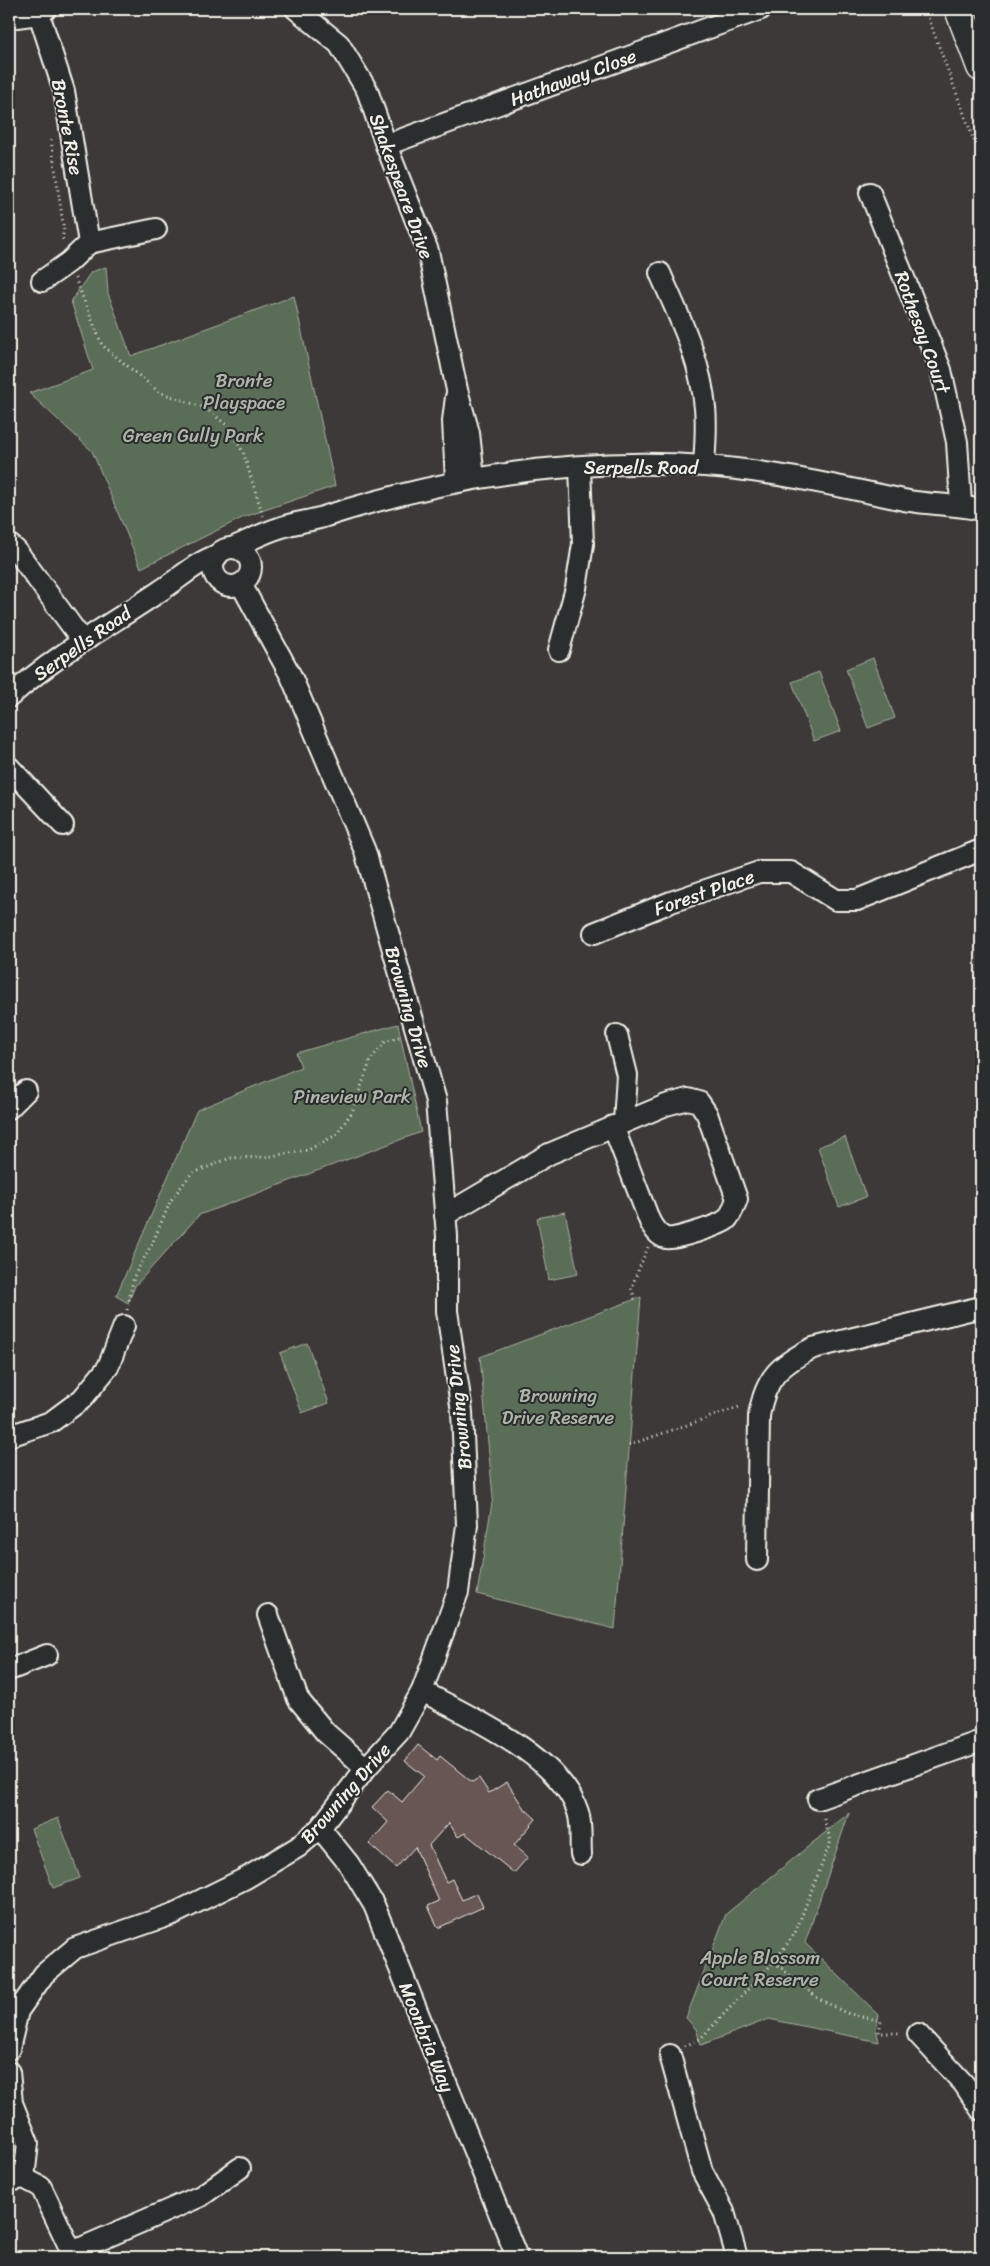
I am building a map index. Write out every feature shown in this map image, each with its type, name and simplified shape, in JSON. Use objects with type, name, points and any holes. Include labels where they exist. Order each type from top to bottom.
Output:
[{"type":"main road","points":[[959,9],[981,67]]},
{"type":"street","name":"Shakespeare Drive","points":[[296,9],[339,44],[366,90],[428,251],[457,390],[469,433],[465,480]]},
{"type":"street","name":"Hathaway Close","points":[[386,145],[761,9]]},
{"type":"street","points":[[9,18],[43,11]]},
{"type":"street","name":"Bronte Rise","points":[[43,11],[64,91],[89,243]]},
{"type":"street","name":"Rothesay Court","points":[[870,193],[940,370],[957,442],[961,504]]},
{"type":"street","points":[[42,281],[69,262],[89,243],[156,229]]},
{"type":"street","points":[[660,273],[686,332],[700,376],[706,419],[704,466]]},
{"type":"street","name":"Serpells Road","points":[[9,697],[82,640],[159,592],[204,559],[225,552],[281,527],[324,517],[408,492],[465,480],[580,467],[651,464],[704,466],[808,479],[927,504],[961,504],[981,510]]},
{"type":"street","points":[[560,650],[576,588],[581,558],[583,517],[580,467]]},
{"type":"street","name":"Serpells Road","points":[[961,504],[981,497]]},
{"type":"street","name":"Serpells Road","points":[[250,560],[273,542],[324,517]]},
{"type":"street","points":[[9,544],[16,550],[82,640]]},
{"type":"street","points":[[241,550],[250,560],[250,574],[241,584],[228,585],[216,576],[215,560],[225,552],[241,550]]},
{"type":"street","name":"Serpells Road","points":[[159,592],[199,578],[216,576]]},
{"type":"street","name":"Browning Drive","points":[[9,2049],[14,2009],[44,1974],[75,1948],[181,1910],[246,1878],[298,1847],[320,1828],[366,1768],[399,1732],[422,1691],[458,1592],[467,1525],[462,1412],[447,1311],[445,1215],[436,1101],[365,851],[291,676],[241,584]]},
{"type":"street","points":[[9,767],[63,825]]},
{"type":"street","name":"Forest Place","points":[[594,933],[671,902],[759,872],[791,872],[836,900],[857,900],[981,850]]},
{"type":"street","points":[[445,1215],[548,1154],[618,1124],[688,1099],[699,1102],[706,1114],[737,1200],[726,1220],[673,1239],[664,1238],[654,1230],[618,1124],[626,1074],[618,1035]]},
{"type":"street","points":[[9,1108],[26,1092]]},
{"type":"street","points":[[757,1560],[759,1416],[768,1383],[778,1370],[794,1357],[814,1348],[981,1308]]},
{"type":"street","points":[[9,1436],[51,1422],[82,1400],[108,1367],[124,1326]]},
{"type":"street","points":[[268,1615],[298,1699],[326,1733],[366,1768]]},
{"type":"street","points":[[9,1670],[47,1655]]},
{"type":"street","points":[[422,1691],[506,1736],[542,1764],[564,1786],[578,1812],[581,1854]]},
{"type":"street","points":[[818,1799],[981,1741]]},
{"type":"street","name":"Moonbria Way","points":[[320,1828],[349,1864],[374,1905],[517,2257]]},
{"type":"street","points":[[918,2034],[964,2084],[981,2110]]},
{"type":"street","points":[[670,2055],[702,2172],[724,2212],[736,2257]]},
{"type":"street","points":[[9,2072],[12,2103],[28,2142],[17,2180],[41,2188],[73,2255],[201,2196],[240,2168]]},
{"type":"path","points":[[925,9],[981,159]]},
{"type":"path","points":[[50,134],[64,231],[62,238],[68,246],[69,262],[102,345],[159,392],[205,408],[228,425],[244,452],[269,532]]},
{"type":"path","points":[[124,1326],[134,1276],[152,1244],[171,1200],[190,1174],[230,1158],[265,1157],[308,1150],[336,1135],[352,1112],[370,1059],[385,1042],[416,1031]]},
{"type":"path","points":[[635,1299],[631,1288],[654,1230]]},
{"type":"path","points":[[629,1445],[762,1400]]},
{"type":"path","points":[[670,2055],[700,2038],[774,1962],[795,1933],[831,1840],[818,1799]]},
{"type":"path","points":[[774,1962],[816,1997],[846,2013],[881,2021],[879,2032],[918,2034]]},
{"type":"green space","name":"Green Gully Park","points":[[106,267],[108,293],[131,356],[294,296],[335,486],[244,517],[141,568],[92,451],[29,393],[93,370],[71,301],[91,272]]},
{"type":"green space","points":[[873,658],[895,718],[868,728],[846,669]]},
{"type":"green space","points":[[819,672],[841,731],[814,741],[792,682]]},
{"type":"green space","name":"Pineview Park","points":[[398,1024],[421,1132],[199,1215],[135,1286],[128,1303],[116,1296],[197,1110],[301,1067],[296,1053]]},
{"type":"green space","points":[[845,1137],[866,1197],[839,1207],[818,1147]]},
{"type":"green space","points":[[565,1212],[578,1274],[549,1280],[537,1218]]},
{"type":"green space","name":"Browning Drive Reserve","points":[[641,1297],[615,1629],[477,1594],[493,1497],[480,1357]]},
{"type":"green space","points":[[307,1343],[329,1403],[302,1413],[280,1353]]},
{"type":"green space","name":"Apple Blossom Court Reserve","points":[[849,1813],[805,1943],[879,2015],[876,2027],[879,2042],[769,2019],[701,2045],[696,2029],[686,2018],[726,1914]]},
{"type":"green space","points":[[58,1818],[80,1878],[53,1888],[31,1829]]},
{"type":"building","points":[[418,1745],[437,1760],[440,1756],[472,1782],[479,1778],[489,1793],[507,1782],[523,1807],[536,1819],[514,1845],[528,1857],[514,1873],[465,1833],[458,1837],[449,1823],[429,1845],[446,1882],[452,1879],[462,1900],[477,1893],[483,1907],[438,1928],[428,1906],[439,1901],[415,1847],[396,1868],[369,1844],[388,1822],[372,1807],[388,1790],[402,1802],[424,1776],[405,1761]]},
{"type":"park label","name":"Bronte Playspace","points":[[244,391]]}]
